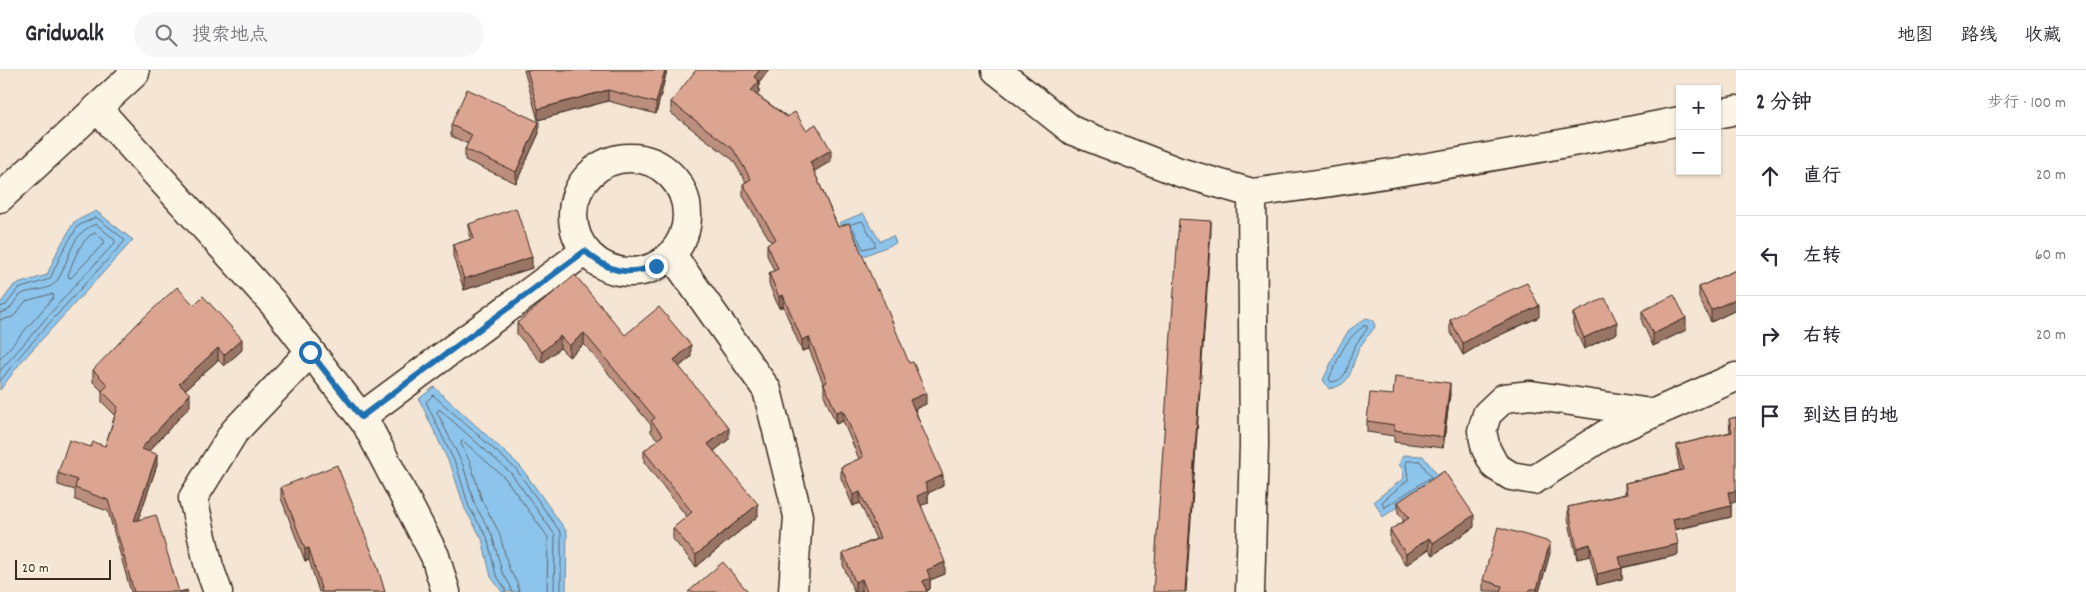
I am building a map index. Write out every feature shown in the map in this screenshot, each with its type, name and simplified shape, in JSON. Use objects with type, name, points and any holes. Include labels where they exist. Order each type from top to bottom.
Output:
[{"type":"street","points":[[996,70],[1073,131],[1179,172],[1252,193],[1373,177],[1520,153],[1676,123]]},
{"type":"street","points":[[0,198],[136,71]]},
{"type":"street","points":[[98,108],[273,303],[368,425],[435,556],[446,592]]},
{"type":"street","points":[[1721,113],[1736,110]]},
{"type":"street","points":[[632,157],[650,161],[666,170],[678,183],[686,200],[688,220],[682,238],[672,254],[656,266],[637,272],[618,271],[600,264],[585,251],[576,235],[572,216],[575,198],[579,190],[584,181],[596,169],[613,160],[632,157]]},
{"type":"street","points":[[1250,592],[1254,444],[1252,193]]},
{"type":"street","points":[[361,417],[585,251]]},
{"type":"street","points":[[672,254],[767,390],[798,516],[793,592]]},
{"type":"street","points":[[218,592],[209,567],[193,498],[234,432],[310,352]]},
{"type":"street","points":[[1651,414],[1531,395],[1504,398],[1488,414],[1482,431],[1486,449],[1495,466],[1512,476],[1534,480],[1606,434],[1736,377]]},
{"type":"water","points":[[96,211],[133,240],[21,362],[0,390],[0,304],[14,285],[47,275],[58,250],[74,222]]},
{"type":"water","points":[[863,213],[880,241],[893,236],[896,243],[861,257],[839,223]]},
{"type":"water","points":[[1366,318],[1373,320],[1375,327],[1360,347],[1349,377],[1342,384],[1329,389],[1323,380],[1339,346],[1349,330]]},
{"type":"water","points":[[434,387],[520,466],[567,532],[566,592],[502,592],[491,577],[482,539],[465,509],[452,469],[419,399]]},
{"type":"water","points":[[1403,455],[1423,456],[1439,477],[1383,517],[1374,501],[1404,478],[1402,468],[1399,465]]},
{"type":"building","points":[[527,70],[665,70],[656,103],[608,90],[538,109]]},
{"type":"building","points":[[696,70],[760,70],[754,77],[759,81],[751,91],[787,117],[795,112],[806,130],[816,124],[831,150],[810,162],[838,227],[849,223],[877,290],[879,289],[909,363],[913,362],[926,393],[910,400],[943,475],[925,483],[928,491],[917,496],[945,562],[927,570],[930,578],[923,581],[927,592],[867,592],[862,579],[855,582],[843,553],[880,538],[860,492],[853,495],[841,467],[863,457],[843,410],[836,412],[824,384],[827,382],[809,337],[802,340],[783,295],[779,297],[769,273],[778,269],[767,244],[776,239],[743,184],[751,179],[733,149],[671,102]]},
{"type":"building","points":[[467,89],[539,122],[516,172],[465,149],[472,135],[451,125]]},
{"type":"building","points":[[516,208],[532,257],[464,279],[453,245],[474,238],[469,224]]},
{"type":"building","points":[[1179,219],[1211,221],[1185,592],[1153,592]]},
{"type":"building","points":[[1736,270],[1736,299],[1711,310],[1699,287]]},
{"type":"building","points":[[575,275],[625,335],[659,307],[691,345],[674,360],[729,428],[708,444],[758,504],[696,555],[673,528],[692,512],[644,451],[663,435],[651,421],[655,418],[584,333],[569,346],[560,336],[542,352],[517,323]]},
{"type":"building","points":[[1527,283],[1539,306],[1463,343],[1450,320],[1476,305]]},
{"type":"building","points":[[177,287],[194,305],[203,296],[242,339],[224,355],[218,348],[179,384],[190,394],[141,449],[157,454],[134,521],[156,515],[179,592],[134,592],[108,500],[75,488],[77,480],[58,473],[69,440],[91,447],[93,442],[105,446],[118,407],[102,391],[108,385],[93,370],[137,324]]},
{"type":"building","points":[[1674,295],[1686,318],[1653,334],[1642,311]]},
{"type":"building","points":[[1605,298],[1617,322],[1584,338],[1573,313]]},
{"type":"building","points":[[1395,376],[1450,383],[1443,437],[1394,430],[1394,425],[1367,421],[1370,393],[1393,395]]},
{"type":"building","points":[[1736,417],[1736,491],[1728,492],[1731,506],[1673,519],[1678,544],[1619,557],[1622,568],[1597,574],[1590,544],[1577,548],[1568,507],[1627,494],[1625,483],[1683,470],[1677,445],[1732,432],[1729,419]]},
{"type":"building","points":[[337,465],[377,565],[385,592],[322,592],[309,548],[305,549],[281,487]]},
{"type":"building","points":[[1444,471],[1474,515],[1433,543],[1429,538],[1406,554],[1390,530],[1409,518],[1398,502]]},
{"type":"building","points":[[1498,527],[1550,542],[1537,589],[1530,589],[1529,592],[1500,592],[1502,586],[1483,580]]},
{"type":"building","points":[[723,562],[748,592],[688,592]]},
{"type":"route","points":[[310,352],[361,417],[585,251],[600,264],[618,271],[637,272],[656,266]]}]
